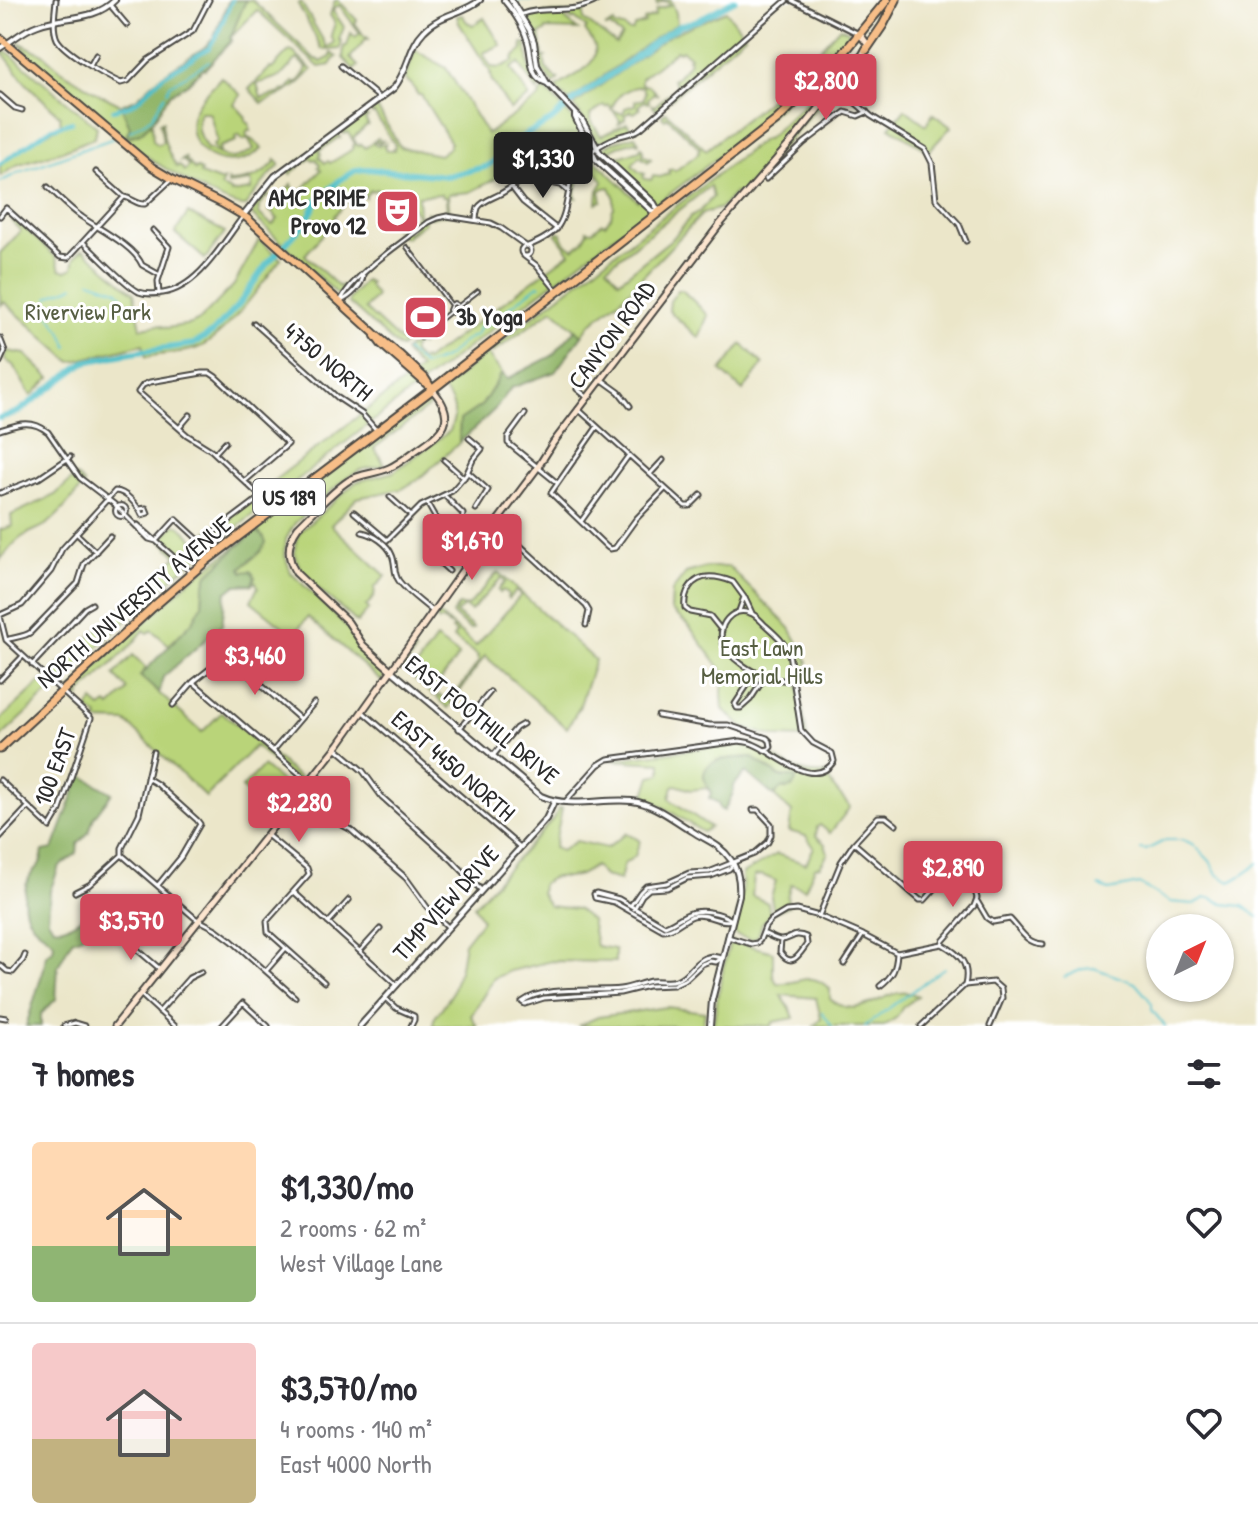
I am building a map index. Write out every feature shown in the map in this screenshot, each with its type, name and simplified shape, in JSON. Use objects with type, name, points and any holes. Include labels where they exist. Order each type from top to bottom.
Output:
[{"type":"highway","name":"NORTH UNIVERSITY AVENUE","points":[[0,749],[192,573],[777,120],[830,69],[887,0]]},
{"type":"highway","points":[[866,50],[896,0]]},
{"type":"main road","points":[[860,34],[868,43],[866,50]]},
{"type":"main road","points":[[0,38],[4,46],[152,167],[243,216],[385,341],[425,378],[432,389]]},
{"type":"main road","name":"CANYON ROAD","points":[[115,1026],[336,748],[578,409],[727,215],[866,50]]},
{"type":"main road","name":"EAST FOOTHILL DRIVE","points":[[392,671],[363,645],[348,622],[293,569],[290,543],[296,530],[347,482],[389,468],[441,432],[446,422],[446,412],[443,402],[432,389]]},
{"type":"street","points":[[56,0],[55,20],[59,41],[118,83],[127,81],[148,60],[193,31],[209,0]]},
{"type":"street","points":[[4,46],[27,29],[55,20],[91,16],[115,0]]},
{"type":"street","points":[[83,242],[134,289],[159,294],[171,292],[192,280],[275,176],[392,90],[408,66],[415,43],[426,28],[480,0]]},
{"type":"street","points":[[504,0],[518,15]]},
{"type":"street","points":[[511,0],[532,36],[537,65],[547,83],[575,114],[594,151],[654,203],[660,213]]},
{"type":"street","points":[[518,15],[539,10],[579,9],[596,0]]},
{"type":"street","points":[[521,249],[557,229],[565,215],[570,182],[577,165],[615,138],[640,129],[789,0],[860,34]]},
{"type":"street","points":[[110,5],[127,25]]},
{"type":"street","points":[[90,66],[96,55]]},
{"type":"street","points":[[341,66],[381,99]]},
{"type":"street","points":[[837,87],[893,131],[925,149],[932,163],[936,199],[959,224],[966,241]]},
{"type":"street","points":[[0,95],[22,110]]},
{"type":"street","points":[[766,179],[804,143],[845,112],[858,116],[867,112]]},
{"type":"street","points":[[476,220],[482,204],[538,169],[558,159],[570,160],[577,165]]},
{"type":"street","points":[[538,169],[550,183],[561,185],[570,182]]},
{"type":"street","points":[[96,172],[124,197],[139,204],[145,204],[172,179]]},
{"type":"street","points":[[561,185],[568,191]]},
{"type":"street","points":[[48,187],[80,216],[125,245],[141,260],[142,265],[160,275]]},
{"type":"street","points":[[512,188],[523,202],[557,229]]},
{"type":"street","points":[[0,216],[6,208],[65,259],[124,197]]},
{"type":"street","points":[[340,302],[363,275],[435,219],[447,216],[498,226],[527,246],[536,265]]},
{"type":"street","points":[[153,230],[169,247],[158,281],[159,294]]},
{"type":"street","points":[[514,237],[521,253],[536,265],[557,291]]},
{"type":"street","points":[[524,256],[540,241]]},
{"type":"street","points":[[407,247],[451,305],[450,312],[420,335]]},
{"type":"street","points":[[450,312],[458,313],[459,306],[478,291]]},
{"type":"street","points":[[451,305],[459,306]]},
{"type":"street","name":"4750 NORTH","points":[[254,323],[338,398],[362,414],[377,431]]},
{"type":"street","points":[[0,338],[5,351],[0,362]]},
{"type":"street","points":[[156,541],[176,519],[201,542],[261,497],[215,453],[179,428],[138,392],[143,385],[202,373],[211,374],[288,444],[245,481]]},
{"type":"street","points":[[601,379],[619,392],[630,406]]},
{"type":"street","points":[[577,389],[587,397]]},
{"type":"street","points":[[578,409],[685,506],[690,506],[701,495]]},
{"type":"street","points":[[525,414],[508,437],[508,443],[557,482]]},
{"type":"street","points":[[179,428],[190,415]]},
{"type":"street","points":[[0,430],[25,422],[48,432],[80,478],[107,499],[116,509],[115,513],[120,516],[124,514]]},
{"type":"street","points":[[597,427],[551,493],[607,547],[613,549],[665,489]]},
{"type":"street","points":[[354,512],[385,540],[410,515],[427,503],[445,496],[464,478],[482,449],[469,438]]},
{"type":"street","points":[[215,453],[225,442]]},
{"type":"street","points":[[581,521],[629,455]]},
{"type":"street","points":[[0,493],[39,478],[68,458]]},
{"type":"street","points":[[444,460],[464,478]]},
{"type":"street","points":[[650,474],[663,460]]},
{"type":"street","points":[[468,472],[488,490],[476,509]]},
{"type":"street","points":[[61,692],[6,640],[0,616],[22,605],[51,571],[62,549],[118,490],[140,509]]},
{"type":"street","points":[[445,496],[463,514],[462,522],[475,535]]},
{"type":"street","points":[[390,497],[410,515]]},
{"type":"street","points":[[427,503],[447,538],[467,564]]},
{"type":"street","points":[[116,509],[122,505],[126,509],[124,514]]},
{"type":"street","points":[[124,514],[192,573]]},
{"type":"street","points":[[496,523],[586,606],[589,611],[586,625]]},
{"type":"street","points":[[362,532],[371,534],[390,551],[399,581],[433,612]]},
{"type":"street","points":[[76,533],[96,552]]},
{"type":"street","points":[[6,640],[29,634],[78,583],[82,568],[110,536]]},
{"type":"street","points":[[447,538],[429,553],[449,571]]},
{"type":"street","points":[[458,551],[471,558]]},
{"type":"street","points":[[565,803],[598,765],[608,759],[740,741],[751,743],[811,773],[827,770],[834,761],[830,751],[813,743],[801,730],[789,653],[783,642],[752,613],[736,584],[705,576],[690,586],[684,600],[685,608],[710,616],[722,631]]},
{"type":"street","points":[[739,611],[744,597]]},
{"type":"street","points":[[32,665],[92,604]]},
{"type":"street","points":[[752,613],[739,611],[727,618],[722,641],[728,651],[756,672],[765,677],[792,681]]},
{"type":"street","points":[[173,705],[193,682],[241,640]]},
{"type":"street","points":[[227,655],[300,719]]},
{"type":"street","points":[[0,680],[23,656]]},
{"type":"street","name":"EAST FOOTHILL DRIVE","points":[[392,671],[537,794],[554,802],[565,803],[644,803],[712,841],[734,864]]},
{"type":"street","points":[[756,672],[735,704],[737,708],[750,700],[765,677]]},
{"type":"street","points":[[193,682],[309,782]]},
{"type":"street","name":"100 EAST","points":[[28,807],[50,827],[60,810],[91,718],[61,692]]},
{"type":"street","points":[[459,729],[490,692]]},
{"type":"street","points":[[273,751],[314,703]]},
{"type":"street","name":"EAST 4450 NORTH","points":[[363,712],[520,847]]},
{"type":"street","points":[[658,716],[728,725],[757,734],[770,741],[771,747],[764,750]]},
{"type":"street","points":[[492,757],[523,724]]},
{"type":"street","points":[[336,748],[363,771],[382,797],[482,891]]},
{"type":"street","points":[[75,892],[89,885],[122,855],[122,848],[139,814],[153,752]]},
{"type":"street","points":[[147,778],[200,824],[181,857],[157,886]]},
{"type":"street","points":[[0,780],[28,807],[0,836]]},
{"type":"street","points":[[299,795],[320,813],[351,830],[395,869],[449,928]]},
{"type":"street","name":"TIMPVIEW DRIVE","points":[[360,1026],[548,816],[554,802]]},
{"type":"street","points":[[632,909],[649,889],[667,888],[687,878],[711,876],[762,849],[771,835],[771,824],[758,810],[753,810]]},
{"type":"street","points":[[819,916],[841,862],[854,843],[878,817],[886,817],[896,825]]},
{"type":"street","points":[[267,835],[308,871],[308,877],[267,921],[266,927],[324,982]]},
{"type":"street","points":[[854,843],[920,900],[925,900],[951,871]]},
{"type":"street","points":[[122,855],[195,918],[224,935],[295,997]]},
{"type":"street","points":[[934,857],[975,891],[987,918],[993,922],[1010,919],[1026,939],[1043,944]]},
{"type":"street","points":[[710,1026],[712,1000],[739,889],[734,864]]},
{"type":"street","points":[[294,892],[397,985]]},
{"type":"street","points":[[632,909],[595,898],[594,894],[610,895],[666,930],[693,916],[725,922],[732,920]]},
{"type":"street","points":[[328,923],[349,900]]},
{"type":"street","points":[[942,944],[977,901]]},
{"type":"street","points":[[728,937],[753,944],[759,942],[771,920],[786,911],[802,911],[863,935],[897,953],[942,944],[956,953],[965,965],[965,985],[921,1026]]},
{"type":"street","points":[[360,951],[380,929]]},
{"type":"street","points":[[763,933],[781,940],[798,934],[806,937],[807,944],[798,958],[791,960],[785,959],[780,952],[781,940]]},
{"type":"street","points":[[119,934],[160,969]]},
{"type":"street","points":[[844,964],[863,935]]},
{"type":"street","points":[[266,971],[286,948]]},
{"type":"street","points":[[880,986],[894,972],[897,953]]},
{"type":"street","points":[[0,965],[11,972],[25,955]]},
{"type":"street","points":[[642,986],[620,993],[522,1002],[525,998],[542,993],[680,983],[707,959],[716,962],[722,958]]},
{"type":"street","points":[[159,1012],[189,978],[201,972]]},
{"type":"street","points":[[965,985],[993,982],[1001,989],[1002,998],[990,1026]]},
{"type":"street","points":[[140,994],[175,1026]]},
{"type":"street","points":[[385,998],[396,1008],[413,1015],[411,1026]]},
{"type":"street","points":[[222,1026],[243,1003],[268,1026]]},
{"type":"street","points":[[0,1017],[6,1018]]},
{"type":"street","points":[[64,1026],[75,1023],[85,1026]]},
{"type":"green space","points":[[229,0],[246,0],[230,38],[232,40],[205,69],[170,94],[152,122],[140,133],[125,138],[130,127],[121,105],[136,99],[162,75],[205,47],[214,37]]},
{"type":"green space","points":[[246,0],[252,0],[316,60],[321,62],[331,57],[331,53],[337,57],[331,65],[319,67],[257,10],[230,38]]},
{"type":"green space","points":[[335,0],[357,20],[355,23],[369,39],[350,58],[358,66],[354,70],[343,58],[344,46],[347,46],[351,33],[355,37],[360,33],[339,5],[333,11],[344,27],[339,40],[342,41],[340,49],[327,50],[322,49],[298,4],[301,2],[327,47],[334,43],[331,35],[335,23],[330,15]]},
{"type":"green space","points":[[656,0],[671,0],[677,24],[569,101],[558,91],[557,87],[588,66],[595,54],[594,45],[585,30],[587,28],[574,18],[569,18],[568,13],[584,12],[584,20],[616,44],[622,36],[606,27],[614,23],[614,26],[632,31],[635,26],[645,23],[644,20],[655,16],[656,10],[670,5],[666,1],[657,6]]},
{"type":"green space","points":[[726,11],[745,35],[658,110],[655,109],[652,105],[655,106],[677,86],[672,79],[690,62],[690,57],[677,50],[641,78],[641,83],[648,85],[658,95],[654,93],[649,102],[638,106],[640,109],[625,115],[619,123],[613,110],[623,114],[625,108],[644,99],[642,86],[623,93],[611,109],[609,105],[604,105],[590,115],[601,136],[627,123],[630,127],[630,131],[595,143],[574,105],[670,35]]},
{"type":"green space","points":[[564,13],[566,20],[578,30],[546,29],[540,34],[546,68],[557,80],[559,78],[554,84],[541,66],[526,16]]},
{"type":"green space","points":[[462,15],[473,25],[484,18],[501,45],[483,53],[491,67],[499,68],[514,61],[513,58],[523,50],[522,43],[526,43],[530,69],[542,85],[537,91],[519,63],[511,68],[529,97],[510,110],[459,23],[457,16]]},
{"type":"green space","points":[[840,27],[849,31],[847,36],[808,81],[755,129],[178,573],[0,738],[0,720],[177,556],[162,541],[173,526],[179,525],[195,541],[420,369],[405,353],[416,341],[421,345],[413,348],[413,353],[425,361],[570,253],[556,234],[562,233],[566,243],[574,249],[583,241],[587,230],[593,231],[605,224],[614,208],[614,196],[610,187],[604,188],[600,191],[602,201],[597,203],[598,190],[603,182],[592,168],[579,179],[577,198],[572,198],[576,175],[582,166],[592,158],[638,201],[646,195],[602,153],[602,149],[613,142],[635,136],[638,143],[636,141],[610,150],[612,156],[616,158],[641,147],[643,155],[651,159],[648,162],[639,156],[632,165],[645,174],[645,179],[669,174],[669,170],[675,171],[699,153],[700,148],[667,117],[662,117],[663,114],[666,112],[706,150],[784,88]]},
{"type":"green space","points":[[18,42],[43,54],[61,70],[121,105],[130,127],[126,138],[140,133],[152,122],[153,140],[157,145],[163,142],[158,123],[164,121],[168,151],[177,167],[179,165],[185,171],[189,166],[181,161],[186,157],[195,170],[201,171],[200,174],[222,182],[224,179],[221,187],[231,193],[251,190],[252,183],[228,186],[228,180],[237,182],[256,177],[276,161],[275,158],[279,166],[245,206],[222,200],[136,148],[33,59]]},
{"type":"green space","points":[[863,44],[850,68],[739,195],[735,193],[721,208],[703,213],[582,335],[553,309],[492,353],[491,349],[768,138]],"holes":[[[710,186],[713,197],[691,216],[674,237],[619,281],[607,267]]]},
{"type":"green space","points":[[3,50],[97,127],[94,138],[19,164],[0,176],[0,164],[38,137],[61,126],[60,116],[25,82],[3,53],[0,54]]},
{"type":"green space","points":[[415,50],[446,68],[487,134],[540,97],[545,89],[573,119],[587,153],[576,161],[561,156],[538,167],[531,157],[470,192],[448,194],[449,214],[427,216],[427,211],[428,214],[447,209],[446,197],[442,194],[418,196],[419,216],[423,216],[425,222],[406,237],[396,230],[400,228],[408,233],[416,224],[413,220],[418,215],[403,196],[391,191],[387,196],[384,193],[381,195],[377,189],[371,190],[366,198],[360,192],[355,193],[305,255],[339,287],[359,271],[359,275],[337,294],[252,215],[255,205],[265,193],[270,197],[267,196],[258,208],[258,213],[272,225],[278,219],[269,210],[275,201],[292,184],[298,192],[302,190],[321,170],[316,159],[311,158],[292,175],[287,170],[337,133],[341,139],[339,137],[319,151],[319,157],[330,163],[353,149],[355,144],[348,132],[344,134],[342,130],[365,114],[368,124],[353,138],[358,146],[361,144],[365,148],[378,138],[384,140],[379,143],[375,141],[374,144],[379,146],[386,143],[386,150],[394,150],[395,145],[370,111],[376,106],[400,147],[439,155],[450,147],[451,143],[421,95],[405,79]]},
{"type":"green space","points":[[292,51],[312,70],[289,90],[262,103],[249,89]],"holes":[[[297,59],[307,68],[288,90],[261,98],[257,84],[281,76]]]},
{"type":"green space","points":[[221,77],[241,95],[234,104],[249,123],[251,131],[248,130],[246,135],[262,148],[239,161],[226,162],[204,153],[192,132],[196,107]],"holes":[[[200,112],[207,112],[217,140],[213,144],[215,149],[220,152],[219,147],[236,141],[235,137],[239,135],[243,140],[248,138],[254,149],[232,158],[208,150],[198,127]]]},
{"type":"green space","points":[[905,109],[926,125],[933,114],[951,127],[927,153],[890,127]]},
{"type":"green space","points":[[188,213],[225,232],[205,259],[175,233]]},
{"type":"green space","name":"Riverview Park","points":[[15,219],[56,257],[60,269],[66,271],[73,268],[75,257],[83,249],[134,293],[141,328],[159,325],[167,328],[200,320],[234,285],[259,240],[281,259],[242,310],[206,344],[195,349],[146,357],[143,344],[71,362],[4,302],[0,306],[0,253],[21,231],[12,222]]},
{"type":"green space","points":[[365,280],[370,283],[368,285],[376,296],[365,309],[402,343],[414,335],[401,348],[349,303]]},
{"type":"green space","points":[[678,290],[682,290],[708,315],[699,338],[669,311],[670,301]]},
{"type":"green space","points":[[576,329],[582,335],[555,372],[511,388],[496,408],[459,443],[460,420],[482,405],[502,373],[507,379],[552,356]]},
{"type":"green space","points":[[742,344],[763,364],[743,391],[721,371]]},
{"type":"green space","points":[[7,351],[25,354],[50,378],[31,396],[13,365],[5,360]]},
{"type":"green space","points":[[485,354],[502,373],[482,405],[460,420],[459,443],[420,478],[402,489],[357,498],[331,525],[386,576],[375,587],[374,597],[366,606],[369,609],[357,623],[301,570],[295,544],[302,530],[356,482],[393,472],[450,431],[454,410],[443,390]]},
{"type":"green space","points":[[432,398],[434,403],[374,448],[385,465],[360,470],[345,479],[295,523],[286,539],[284,553],[291,573],[351,632],[359,650],[384,673],[381,681],[308,617],[293,635],[251,601],[258,587],[256,582],[252,584],[255,577],[241,568],[260,552],[264,538],[256,530]]},
{"type":"green space","points":[[76,476],[84,484],[64,509],[47,524],[19,539],[0,560],[0,530],[12,526],[11,515],[55,495]]},
{"type":"green space","points":[[256,530],[266,543],[241,568],[243,572],[251,571],[255,577],[252,584],[236,585],[226,593],[222,625],[163,677],[159,693],[140,676],[193,621],[202,605],[208,574]]},
{"type":"green space","points":[[248,537],[208,574],[202,605],[193,621],[169,645],[152,630],[148,633],[144,630],[79,698],[73,695],[72,689],[187,583]]},
{"type":"green space","name":"East Lawn Memorial Hills","points":[[708,567],[729,567],[790,628],[808,662],[798,682],[807,738],[777,737],[743,728],[723,709],[723,672],[689,626],[671,610],[672,591],[686,573]]},
{"type":"green space","points":[[498,572],[595,660],[579,708],[567,728],[485,656],[448,708],[437,698],[439,695],[450,702],[479,661],[478,656],[453,638],[456,633],[452,630],[454,628],[436,617],[438,614],[476,646],[521,595],[516,591],[509,599],[503,590],[500,593],[498,590],[505,582],[501,578],[471,611],[464,607],[456,613],[473,628],[470,630],[452,614],[459,605],[469,605]]},
{"type":"green space","points":[[436,639],[459,655],[434,690],[434,696],[401,667],[413,651],[406,666],[413,671]]},
{"type":"green space","points":[[133,655],[146,668],[140,676],[202,732],[222,712],[304,782],[268,827],[260,820],[266,811],[242,788],[263,766],[290,789],[297,782],[255,746],[206,797],[126,722],[96,721],[98,717],[88,709],[93,701],[101,708],[107,704],[110,707],[127,691],[114,675]]},
{"type":"green space","points":[[742,743],[802,771],[826,773],[850,807],[830,833],[820,825],[817,827],[816,836],[825,844],[828,853],[820,866],[815,867],[805,889],[791,884],[787,897],[789,906],[774,912],[771,897],[776,881],[762,875],[754,876],[752,896],[768,903],[770,915],[762,923],[758,936],[752,940],[733,932],[742,892],[742,874],[777,854],[806,864],[814,847],[806,836],[789,831],[792,812],[774,796],[780,789],[786,789],[781,777],[751,757],[717,760],[704,777],[710,791],[706,788],[691,790],[673,786],[671,800],[710,827],[703,832],[644,798],[651,776],[661,774],[661,763],[609,760]]},
{"type":"green space","points":[[751,757],[780,777],[796,777],[792,788],[780,789],[774,796],[746,772],[733,786],[724,811],[720,809],[718,803],[709,798],[711,793],[704,776],[706,768],[716,761]]},
{"type":"green space","points":[[81,775],[112,793],[94,817],[89,832],[78,844],[77,853],[59,867],[50,891],[48,919],[53,927],[69,925],[103,904],[111,903],[117,913],[116,920],[108,923],[99,921],[82,936],[72,940],[58,966],[56,999],[41,1014],[41,1026],[26,1026],[46,955],[53,950],[54,943],[28,917],[25,891],[43,851],[53,849]]},
{"type":"green space","points":[[562,808],[554,848],[561,851],[576,841],[607,848],[627,833],[640,841],[635,856],[624,864],[620,880],[604,876],[595,866],[579,875],[556,877],[542,884],[541,893],[549,906],[577,909],[591,920],[596,946],[615,949],[615,962],[552,961],[510,971],[494,978],[471,1016],[477,1026],[433,1026],[434,1019],[451,995],[464,943],[482,920],[474,906],[553,819]]},
{"type":"green space","points":[[732,941],[773,952],[773,976],[777,983],[816,980],[830,989],[830,999],[842,1006],[864,1006],[896,994],[918,996],[884,1026],[814,1026],[821,1019],[816,998],[781,995],[794,1018],[773,1022],[772,1026],[713,1026],[722,974]]},
{"type":"green space","points":[[667,1007],[705,1012],[703,1026],[578,1026],[598,1017]]},
{"type":"waterway","points":[[113,110],[131,105],[163,76],[209,48],[232,0]]},
{"type":"waterway","points":[[517,2],[545,0]]},
{"type":"waterway","points":[[0,418],[18,412],[85,362],[194,344],[213,332],[239,304],[266,265],[306,222],[318,200],[356,170],[447,176],[485,167],[664,35],[735,0]]},
{"type":"waterway","points":[[167,91],[170,85],[209,61]]},
{"type":"waterway","points":[[130,131],[152,117],[165,95]]},
{"type":"waterway","points":[[0,164],[50,129],[72,122]]},
{"type":"waterway","points":[[0,182],[114,138]]},
{"type":"waterway","points":[[91,281],[117,290],[122,295]]},
{"type":"waterway","points":[[48,298],[74,286]]},
{"type":"waterway","points":[[406,351],[424,366],[443,359],[476,335],[480,326],[486,326],[540,286]]},
{"type":"waterway","points":[[46,311],[68,347]]},
{"type":"waterway","points":[[1140,849],[1146,850],[1166,840],[1183,840],[1193,844],[1210,861],[1217,874],[1230,882],[1258,863]]},
{"type":"waterway","points":[[1099,886],[1109,890],[1139,884],[1170,902],[1194,904],[1212,898],[1223,904],[1243,906],[1258,917]]},
{"type":"waterway","points":[[865,1026],[944,968]]},
{"type":"waterway","points":[[1064,977],[1094,968],[1135,983],[1165,1026]]},
{"type":"waterway","points":[[822,1012],[832,1026]]},
{"type":"place","name":"AMC PRIME Provo 12","points":[[397,212]]},
{"type":"place","name":"3b Yoga","points":[[425,317]]}]
